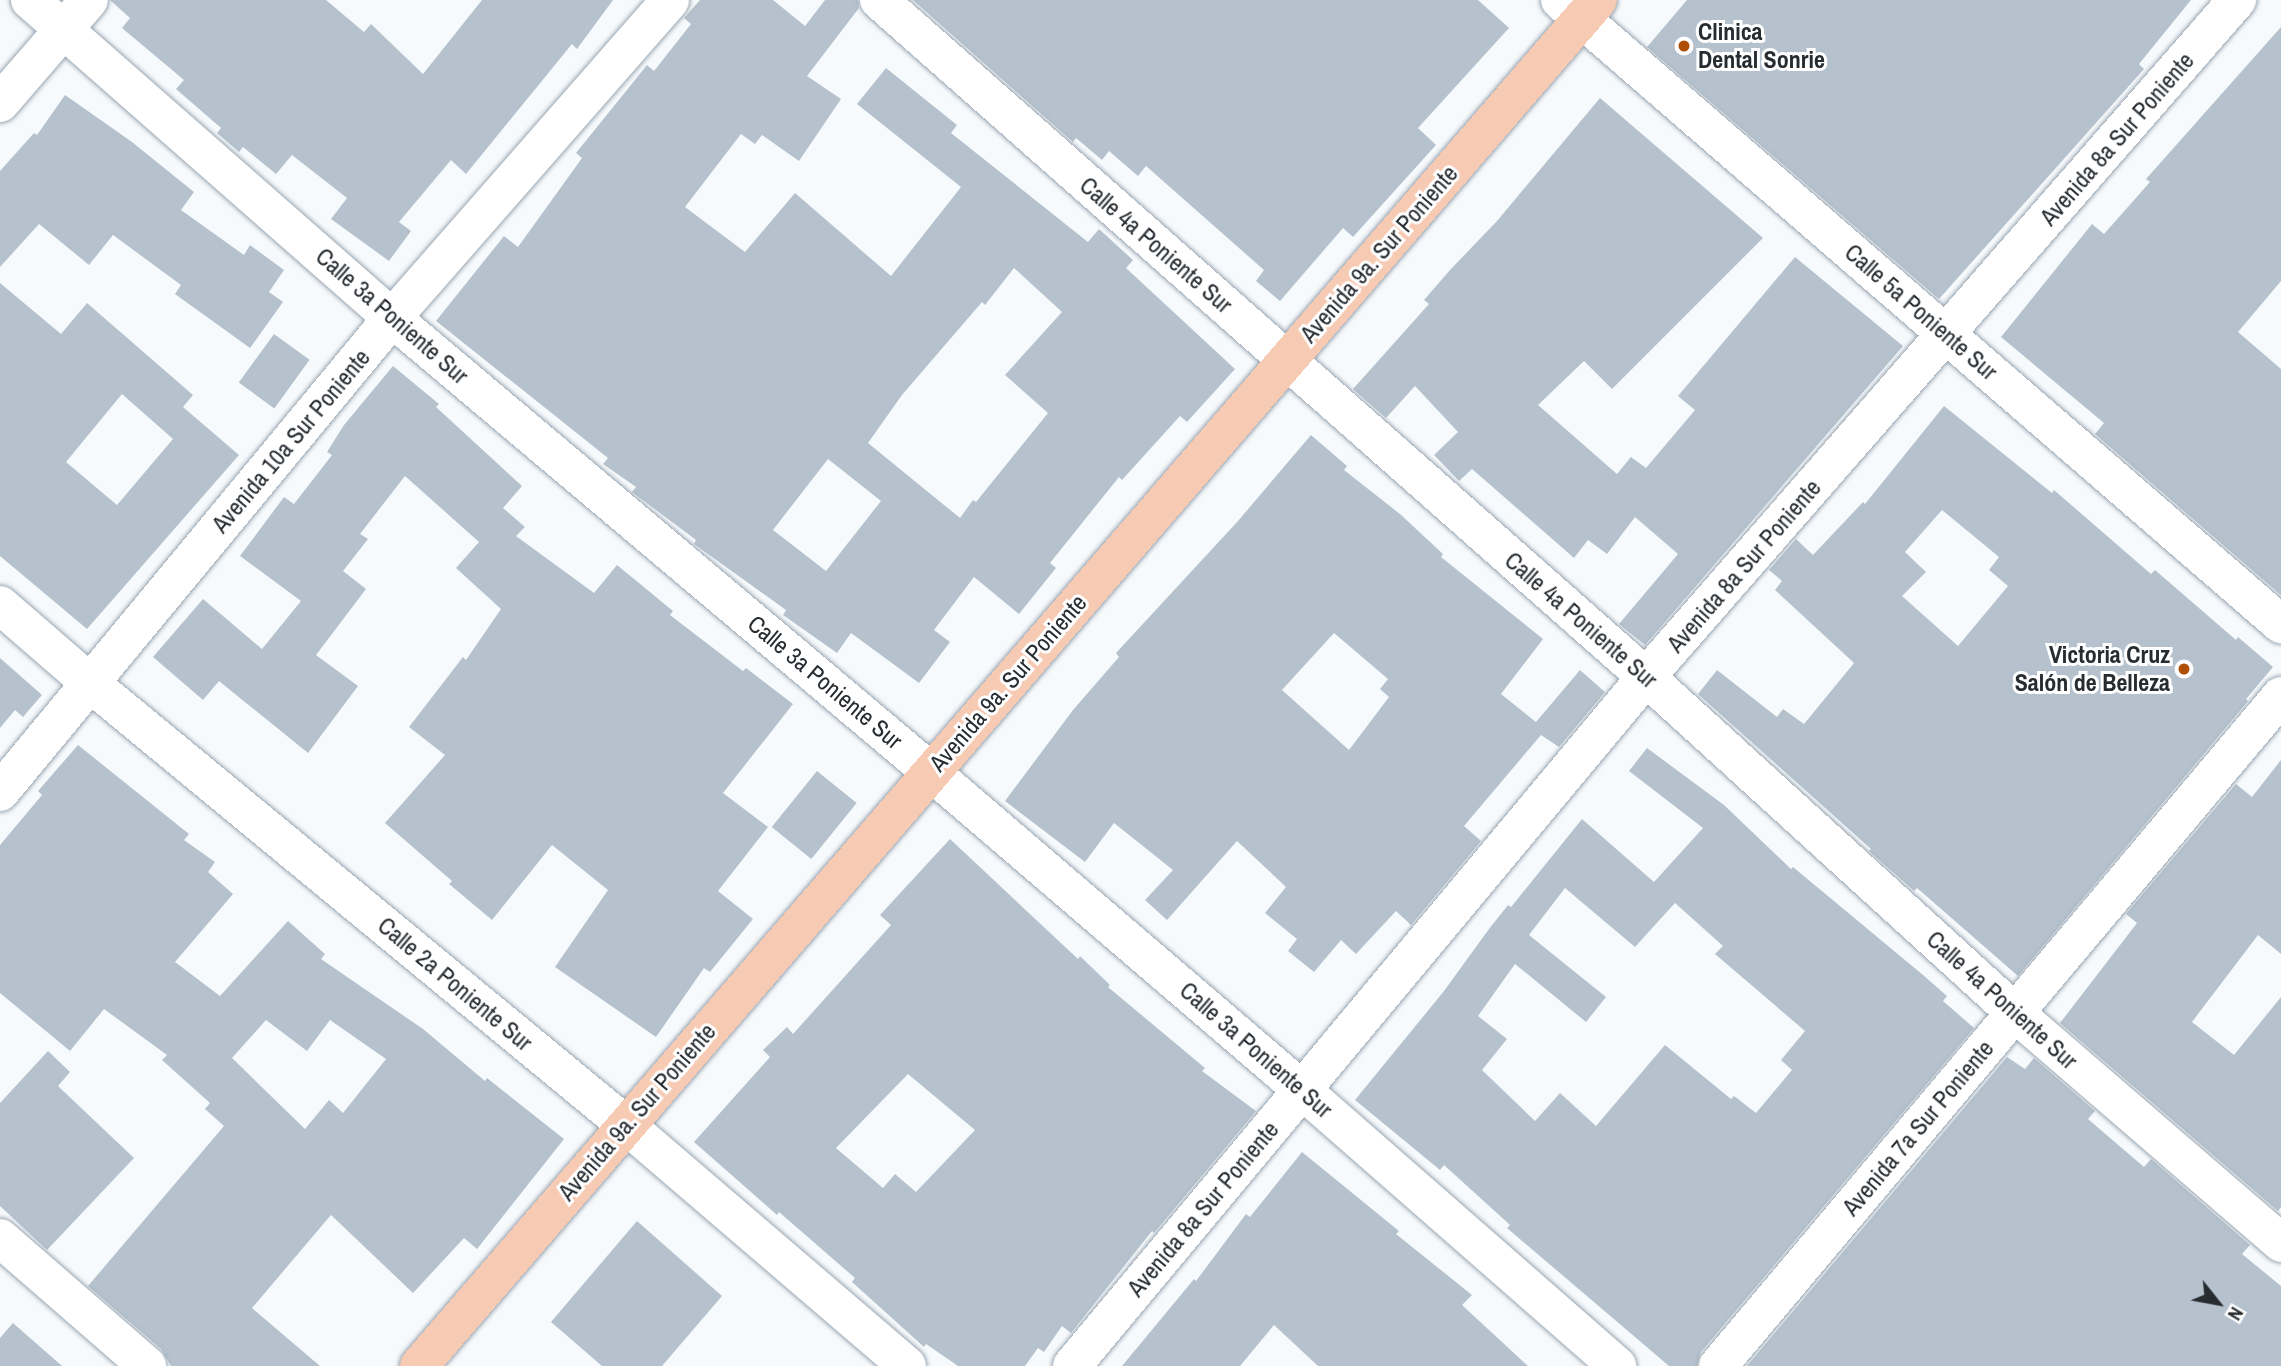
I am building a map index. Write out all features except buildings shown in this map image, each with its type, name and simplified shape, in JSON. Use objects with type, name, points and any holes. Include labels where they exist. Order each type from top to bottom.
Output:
[{"type":"main road","name":"Avenida 9a. Sur Poniente","points":[[418,1366],[1287,360],[1580,6]]},
{"type":"street","name":"Calle 3a Poniente Sur","points":[[30,0],[392,318],[931,772],[1303,1090],[1618,1366]]},
{"type":"street","points":[[0,103],[89,0]]},
{"type":"street","name":"Avenida 10a Sur Poniente","points":[[0,792],[392,318],[670,0]]},
{"type":"street","name":"Calle 4a Poniente Sur","points":[[878,0],[1646,677],[2015,1013],[2281,1243]]},
{"type":"street","name":"Avenida 8a Sur Poniente","points":[[1072,1366],[1646,677],[2237,0]]},
{"type":"street","name":"Calle 5a Poniente Sur","points":[[1580,6],[1947,335],[2281,624]]},
{"type":"street","name":"Calle 2a Poniente Sur","points":[[0,605],[90,683],[626,1125],[907,1366]]},
{"type":"street","name":"Avenida 7a Sur Poniente","points":[[1718,1366],[2281,696]]},
{"type":"street","points":[[0,1238],[147,1366]]},
{"type":"place","name":"Clinica Dental Sonrie","points":[[1684,46]]},
{"type":"place","name":"Victoria Cruz Salón de Belleza","points":[[2184,669]]}]
